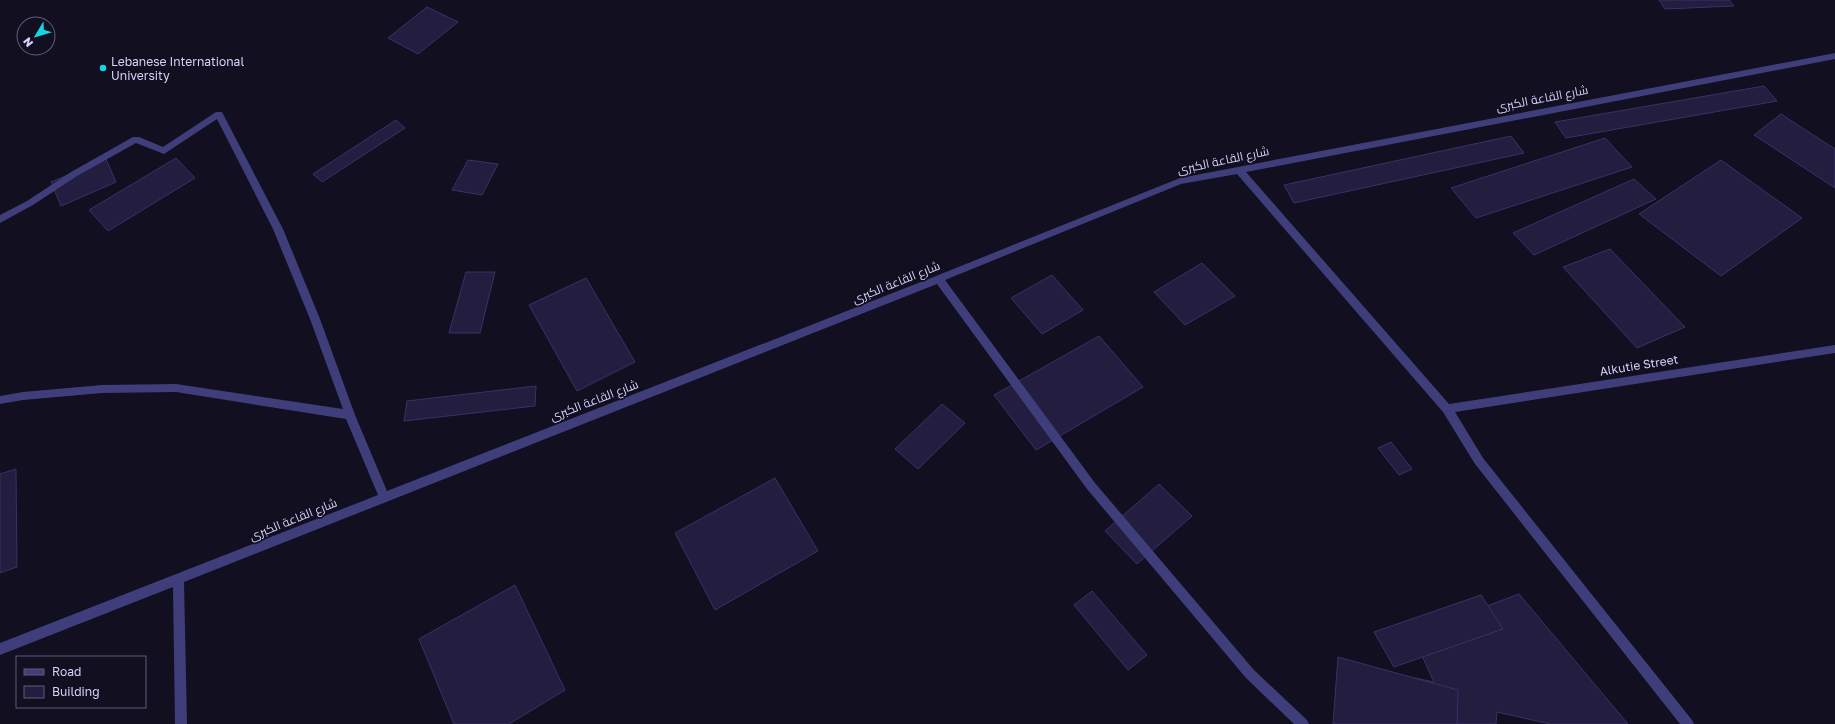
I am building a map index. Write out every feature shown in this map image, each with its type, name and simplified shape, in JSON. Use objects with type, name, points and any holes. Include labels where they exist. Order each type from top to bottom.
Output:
[{"type":"street","name":"شارع القاعة الكبرى","points":[[0,649],[939,279],[1180,181],[1835,56]]},
{"type":"street","points":[[0,219],[30,203],[74,174],[136,139],[164,151],[219,114],[278,229],[315,319],[350,416],[384,497]]},
{"type":"street","points":[[1238,169],[1447,409],[1478,461],[1688,724]]},
{"type":"street","points":[[939,279],[1091,486],[1250,674],[1303,724]]},
{"type":"street","name":"Alkutie Street","points":[[1447,409],[1835,349]]},
{"type":"street","points":[[0,400],[23,396],[102,389],[176,388],[350,416]]},
{"type":"street","points":[[178,578],[181,724]]},
{"type":"building","points":[[1659,0],[1729,0],[1734,6],[1665,9]]},
{"type":"building","points":[[427,7],[458,22],[418,54],[388,38]]},
{"type":"building","points":[[1764,86],[1777,101],[1566,138],[1555,122]]},
{"type":"building","points":[[1781,114],[1835,149],[1835,188],[1754,135]]},
{"type":"building","points":[[396,120],[405,128],[322,182],[313,174]]},
{"type":"building","points":[[1511,136],[1524,153],[1294,203],[1284,185]]},
{"type":"building","points":[[1605,138],[1632,167],[1476,218],[1451,188]]},
{"type":"building","points":[[176,158],[195,178],[108,231],[89,210]]},
{"type":"building","points":[[106,159],[116,182],[61,206],[51,182]]},
{"type":"building","points":[[468,160],[498,164],[482,195],[452,190]]},
{"type":"building","points":[[1721,160],[1802,218],[1721,276],[1639,214]]},
{"type":"building","points":[[1634,179],[1656,199],[1534,255],[1513,233]]},
{"type":"building","points":[[1610,249],[1685,327],[1637,348],[1563,267]]},
{"type":"building","points":[[1202,263],[1235,296],[1185,325],[1154,292]]},
{"type":"building","points":[[466,272],[495,272],[480,333],[449,333]]},
{"type":"building","points":[[1052,275],[1083,310],[1042,334],[1011,298]]},
{"type":"building","points":[[586,278],[635,362],[577,391],[529,305]]},
{"type":"building","points":[[1099,336],[1143,387],[1036,450],[994,395]]},
{"type":"building","points":[[536,386],[535,406],[404,421],[407,401]]},
{"type":"building","points":[[942,404],[965,423],[918,469],[895,449]]},
{"type":"building","points":[[1391,442],[1412,469],[1399,475],[1378,448]]},
{"type":"building","points":[[16,469],[17,567],[0,573],[0,474]]},
{"type":"building","points":[[775,478],[818,551],[715,610],[675,533]]},
{"type":"building","points":[[1159,484],[1192,516],[1137,564],[1105,531]]},
{"type":"building","points":[[515,585],[565,690],[509,724],[454,724],[419,639]]},
{"type":"building","points":[[1092,591],[1147,655],[1128,670],[1074,605]]},
{"type":"building","points":[[1519,594],[1628,724],[1550,724],[1497,712],[1496,724],[1373,724],[1376,670],[1434,682],[1412,634]]},
{"type":"building","points":[[1481,595],[1503,629],[1394,667],[1374,632]]},
{"type":"building","points":[[1338,657],[1458,690],[1457,724],[1333,724]]},
{"type":"place","name":"Lebanese International University","points":[[103,68]]}]
